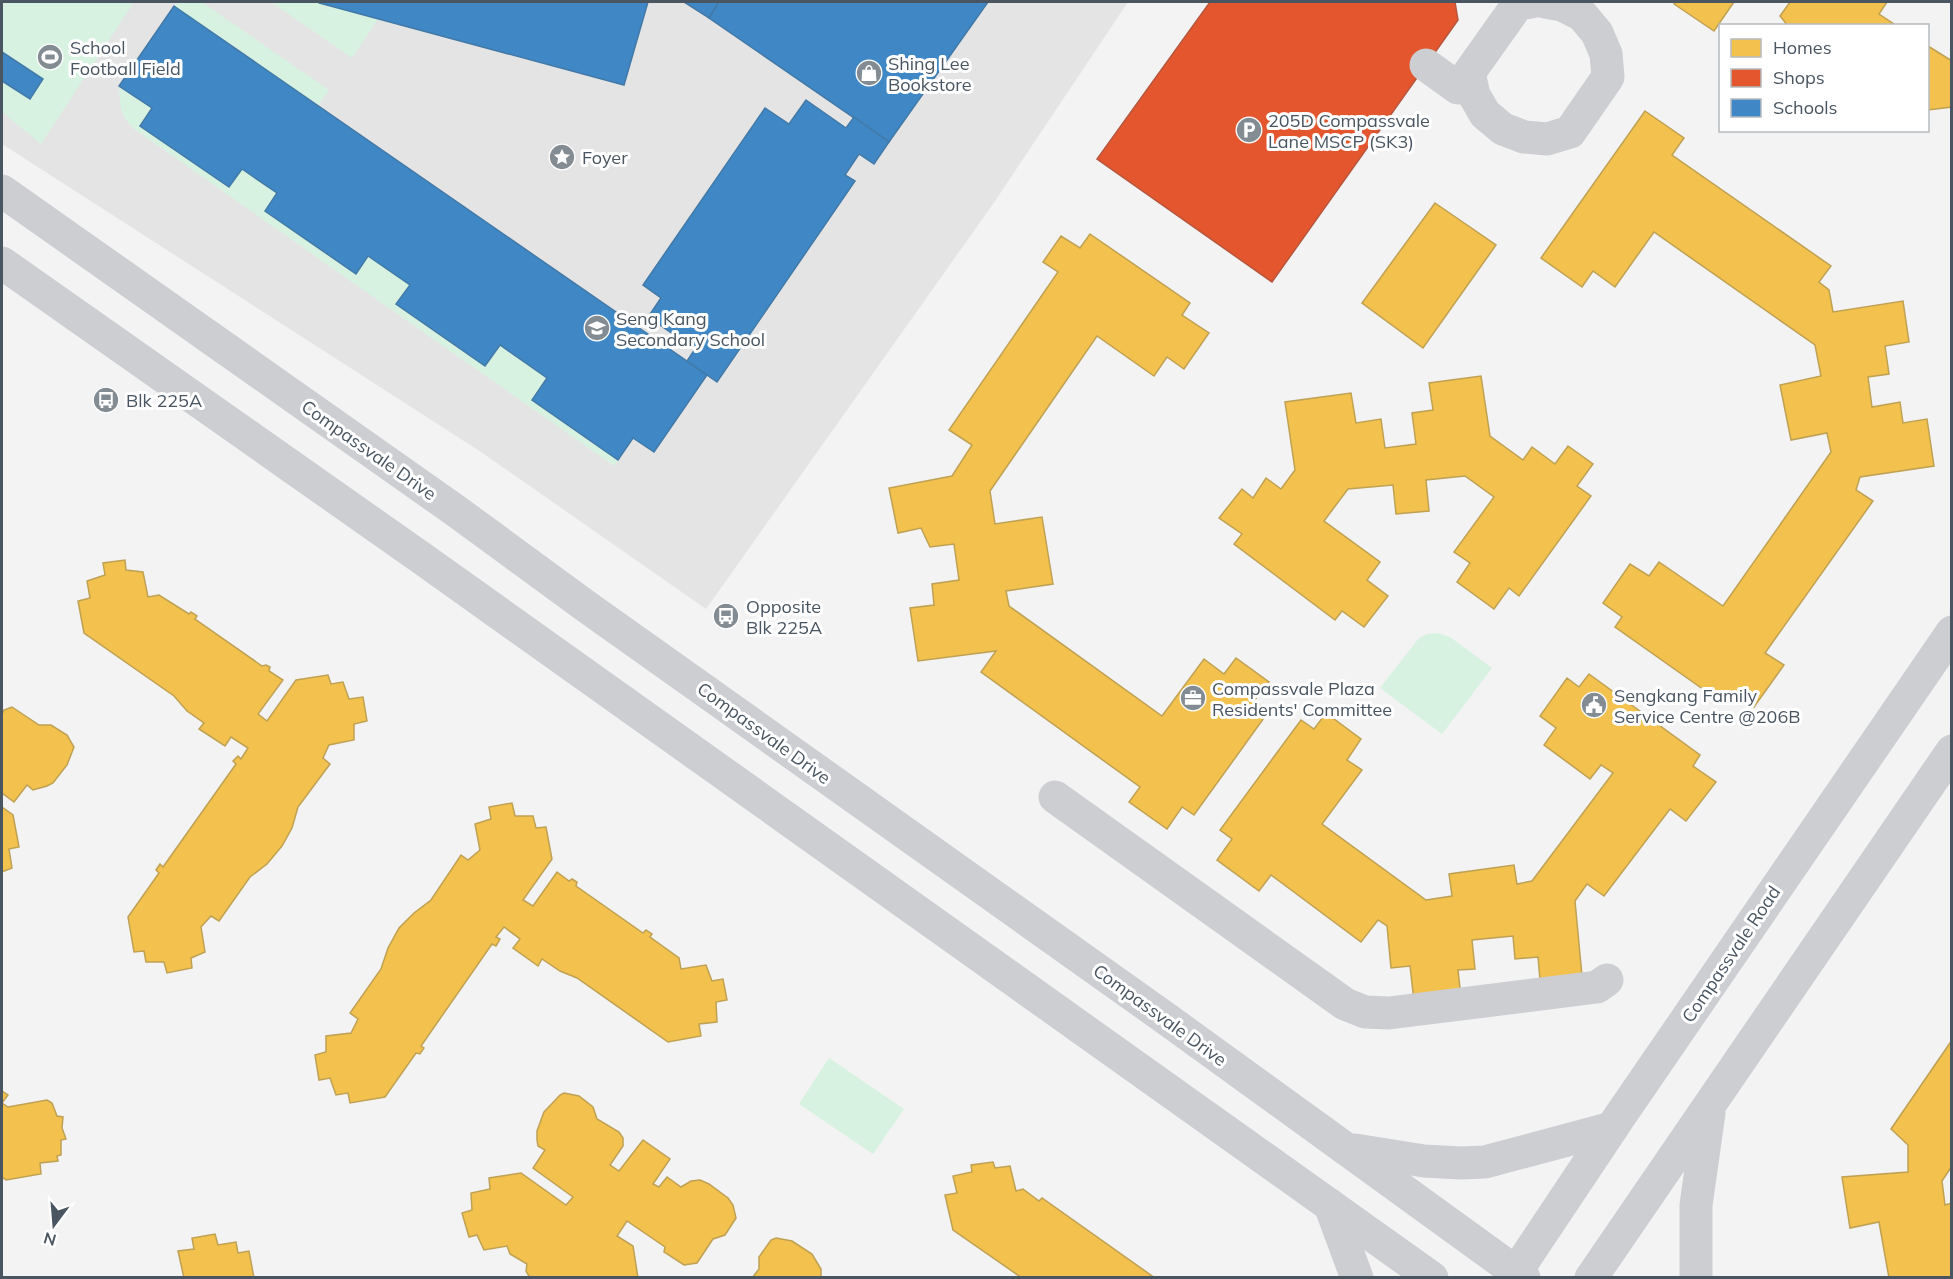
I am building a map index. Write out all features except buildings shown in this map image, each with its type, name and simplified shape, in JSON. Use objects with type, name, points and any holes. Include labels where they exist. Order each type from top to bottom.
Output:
[{"type":"street","points":[[1532,2],[1518,4],[1469,73],[1474,95],[1485,114],[1503,129],[1524,137],[1547,139],[1569,132],[1608,77],[1606,54],[1597,33],[1582,15],[1562,5],[1545,2]]},
{"type":"street","points":[[1426,65],[1458,88]]},
{"type":"street","name":"Compassvale Drive","points":[[2,191],[456,511],[606,621],[1348,1149],[1517,1276]]},
{"type":"street","points":[[2,264],[429,564],[1432,1278]]},
{"type":"street","name":"Compassvale Road","points":[[1517,1276],[1612,1128],[1952,632]]},
{"type":"street","points":[[1591,1278],[1952,751]]},
{"type":"street","points":[[1055,797],[1345,1004],[1365,1012],[1389,1013],[1597,987],[1606,980]]},
{"type":"street","points":[[1696,1278],[1696,1205],[1711,1105]]},
{"type":"street","points":[[1348,1149],[1424,1161],[1485,1162],[1612,1128]]},
{"type":"street","points":[[1330,1205],[1357,1278]]},
{"type":"shaded area","name":"Seng Kang Secondary School","points":[[2,2],[1128,2],[993,204],[706,609],[481,452],[2,144]]},
{"type":"green space","name":"School Football Field","points":[[2,2],[134,2],[41,144],[2,112]]},
{"type":"green space","points":[[179,2],[203,3],[329,90],[318,106],[174,6]]},
{"type":"green space","points":[[271,2],[319,2],[378,19],[352,58]]},
{"type":"green space","points":[[119,86],[152,108],[140,126],[228,187],[242,169],[277,193],[265,211],[356,273],[368,256],[410,285],[396,304],[500,345],[547,378],[532,400],[618,460],[614,466],[137,131],[127,121],[122,111]]},
{"type":"green space","points":[[1438,633],[1450,637],[1492,668],[1442,734],[1380,688],[1419,638],[1427,634]]},
{"type":"green space","points":[[829,1058],[904,1109],[873,1154],[799,1104]]},
{"type":"place","name":"School Football Field","points":[[50,57]]},
{"type":"place","name":"Shing Lee Bookstore","points":[[869,73]]},
{"type":"place","name":"205D Compassvale Lane MSCP (SK3)","points":[[1249,130]]},
{"type":"place","name":"Foyer","points":[[562,157]]},
{"type":"place","name":"Seng Kang Secondary School","points":[[597,328]]},
{"type":"place","name":"Blk 225A","points":[[106,400]]},
{"type":"place","name":"Opposite Blk 225A","points":[[726,616]]},
{"type":"place","name":"Compassvale Plaza Residents' Committee","points":[[1193,698]]},
{"type":"place","name":"Sengkang Family Service Centre @206B","points":[[1594,705]]}]
